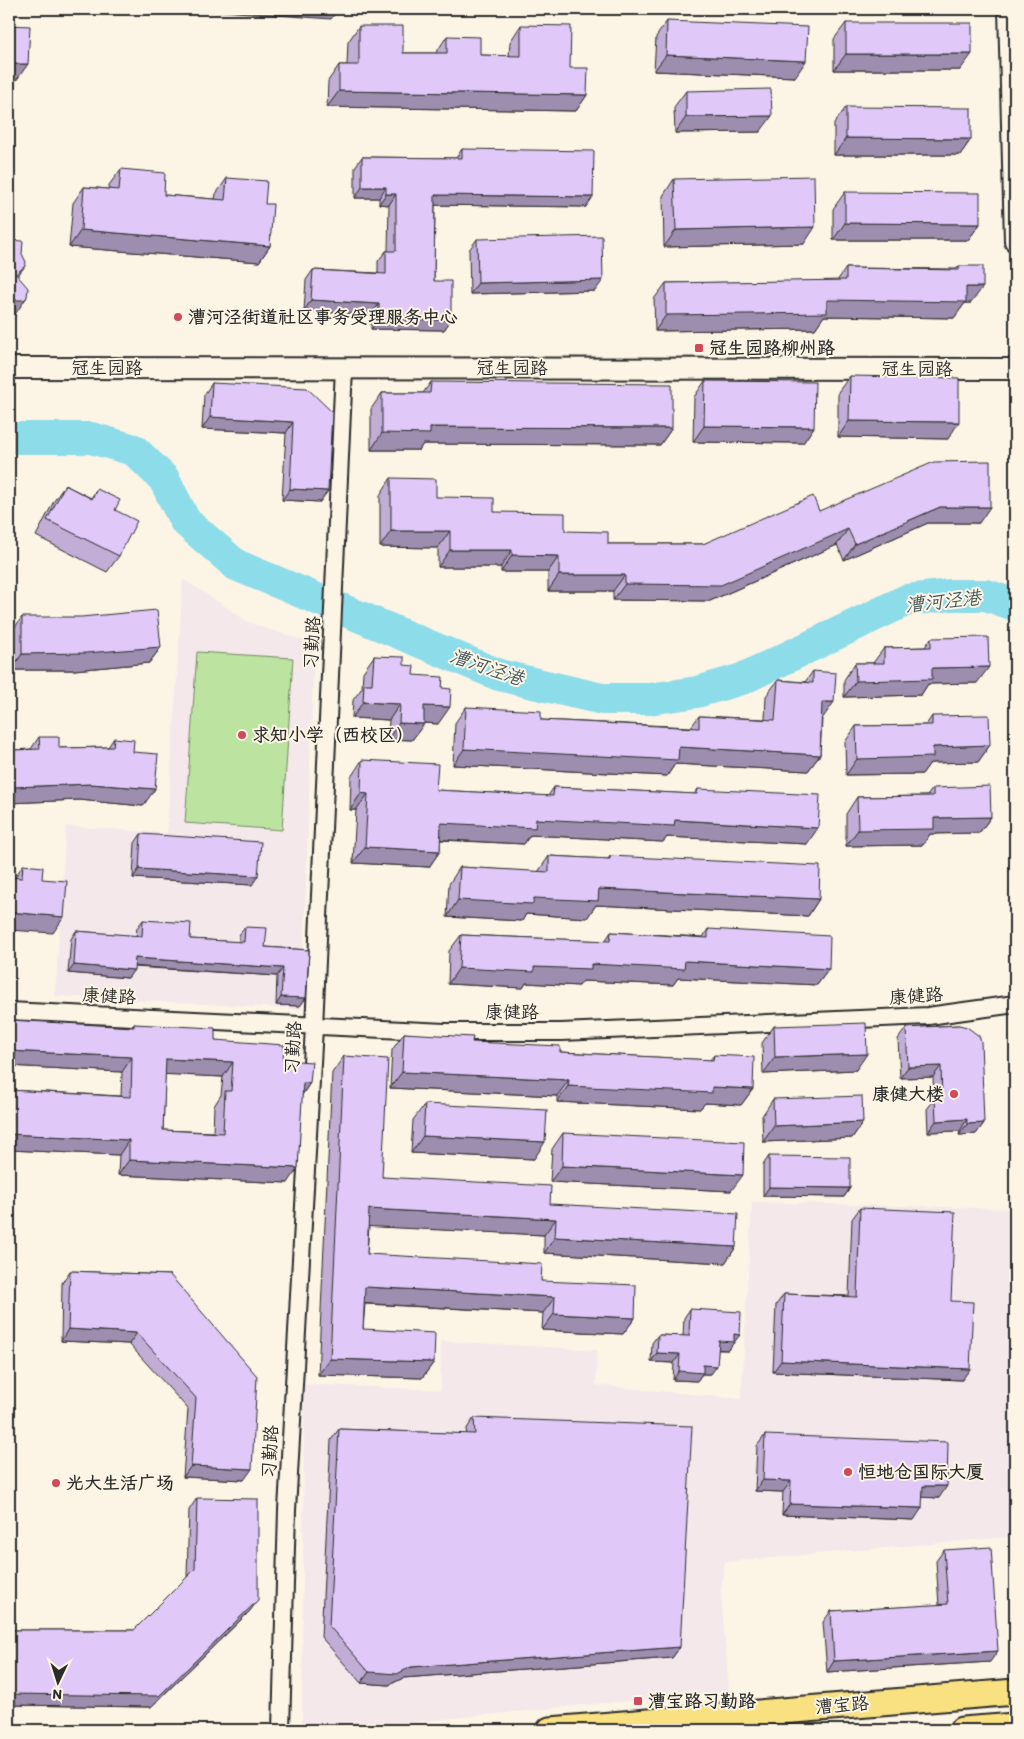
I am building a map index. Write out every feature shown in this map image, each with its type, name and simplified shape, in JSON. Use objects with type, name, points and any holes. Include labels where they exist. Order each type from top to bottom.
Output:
[{"type":"main road","name":"漕宝路","points":[[550,1730],[1015,1692]]},
{"type":"main road","points":[[962,1730],[1015,1726]]},
{"type":"street","points":[[1009,9],[1015,241]]},
{"type":"street","name":"冠生园路","points":[[9,368],[1015,369]]},
{"type":"street","name":"习勤路","points":[[282,1730],[289,1472],[314,1027],[337,563],[344,368]]},
{"type":"street","name":"康健路","points":[[9,1011],[445,1032],[561,1032],[928,1016],[1015,1004]]},
{"type":"shaded area","name":"求知小学（西校区）","points":[[183,579],[250,623],[314,644],[302,1009],[55,996],[66,826],[167,833]]},
{"type":"shaded area","points":[[752,1202],[1014,1209],[1010,1537],[724,1562],[721,1593],[729,1691],[332,1730],[302,1730],[304,1384],[441,1390],[440,1341],[597,1350],[596,1385],[741,1399]]},
{"type":"green space","points":[[197,652],[293,658],[282,830],[185,823]]},
{"type":"building","points":[[667,21],[808,27],[806,61],[666,55]]},
{"type":"building","points":[[846,23],[972,23],[972,54],[846,54]]},
{"type":"building","points":[[9,25],[30,26],[28,64],[9,64]]},
{"type":"building","points":[[521,25],[571,26],[570,68],[588,68],[587,95],[339,91],[339,65],[359,65],[359,26],[403,26],[403,53],[447,53],[447,36],[480,37],[480,55],[521,56]]},
{"type":"building","points":[[771,89],[772,116],[686,117],[686,91]]},
{"type":"building","points":[[846,107],[971,108],[971,139],[846,138]]},
{"type":"building","points":[[462,149],[594,151],[593,197],[435,195],[434,281],[451,281],[451,320],[379,319],[379,304],[311,300],[313,270],[386,274],[386,251],[396,251],[396,194],[386,194],[386,187],[362,187],[362,157],[462,158]]},
{"type":"building","points":[[121,169],[165,173],[164,195],[225,200],[227,178],[267,181],[265,204],[273,204],[270,246],[81,230],[84,187],[119,190]]},
{"type":"building","points":[[814,176],[815,227],[676,230],[674,179]]},
{"type":"building","points":[[845,192],[980,193],[980,224],[845,223]]},
{"type":"building","points":[[602,236],[603,280],[478,283],[477,239]]},
{"type":"building","points":[[9,240],[23,241],[22,254],[26,262],[25,266],[16,274],[28,288],[27,297],[24,300],[9,300]]},
{"type":"building","points":[[959,266],[983,266],[983,287],[966,287],[966,302],[827,300],[827,313],[666,315],[666,283],[846,280],[846,268],[959,270]]},
{"type":"building","points":[[850,376],[959,378],[959,422],[849,421]]},
{"type":"building","points":[[705,381],[815,382],[814,427],[704,426]]},
{"type":"building","points":[[431,382],[672,384],[672,428],[430,427],[430,434],[382,433],[382,393],[430,393]]},
{"type":"building","points":[[212,383],[307,388],[332,412],[328,491],[290,489],[293,422],[210,417]]},
{"type":"building","points":[[990,461],[990,507],[940,507],[855,544],[848,529],[721,585],[625,584],[625,575],[559,575],[559,556],[512,555],[512,550],[450,550],[450,531],[391,531],[391,478],[436,479],[436,497],[494,498],[494,512],[565,513],[565,531],[608,532],[608,544],[703,544],[813,496],[819,511],[934,462]]},
{"type":"building","points":[[65,485],[92,499],[97,489],[120,500],[115,510],[137,521],[119,556],[47,520]]},
{"type":"building","points":[[157,610],[161,647],[86,653],[22,654],[22,617],[81,617]]},
{"type":"building","points":[[988,637],[989,667],[932,668],[932,679],[856,681],[855,663],[884,663],[884,648],[931,647],[931,638]]},
{"type":"building","points":[[374,656],[404,657],[404,665],[414,666],[413,675],[443,677],[442,688],[451,689],[450,707],[424,706],[424,724],[399,723],[400,704],[363,702],[364,684],[372,684]]},
{"type":"building","points":[[813,671],[836,673],[834,702],[822,702],[820,755],[679,747],[678,760],[464,749],[466,707],[541,711],[541,720],[699,728],[699,716],[775,720],[778,680],[813,683]]},
{"type":"building","points":[[989,715],[990,745],[933,747],[933,757],[857,759],[856,726],[932,725],[932,716]]},
{"type":"building","points":[[39,737],[59,737],[59,748],[113,747],[114,738],[134,740],[133,752],[158,754],[155,789],[91,784],[13,787],[12,750],[40,749]]},
{"type":"building","points":[[362,760],[438,764],[436,790],[553,796],[554,787],[697,794],[698,789],[820,795],[818,828],[675,820],[674,826],[536,819],[535,828],[441,823],[440,851],[365,847],[368,794],[361,793]]},
{"type":"building","points":[[990,786],[991,817],[934,818],[934,829],[858,830],[857,797],[933,796],[933,788]]},
{"type":"building","points":[[141,834],[261,842],[258,876],[139,869]]},
{"type":"building","points":[[549,856],[610,859],[610,856],[820,866],[819,899],[599,889],[598,901],[534,898],[533,904],[458,900],[460,867],[549,872]]},
{"type":"building","points":[[23,865],[43,867],[42,879],[67,881],[64,917],[9,912],[9,877],[22,878]]},
{"type":"building","points":[[143,920],[191,923],[190,939],[244,942],[245,927],[267,928],[265,947],[309,950],[306,998],[281,997],[283,968],[135,958],[134,970],[74,965],[76,931],[142,936]]},
{"type":"building","points":[[708,929],[830,936],[829,969],[685,961],[684,969],[591,964],[591,969],[534,967],[534,972],[459,968],[461,935],[610,941],[611,932],[708,938]]},
{"type":"building","points":[[9,1020],[134,1027],[134,1024],[215,1028],[215,1040],[284,1045],[283,1060],[312,1062],[310,1083],[303,1083],[298,1168],[129,1160],[129,1140],[9,1134],[9,1090],[131,1097],[132,1057],[9,1051]],"holes":[[[166,1059],[233,1062],[231,1091],[225,1091],[223,1133],[163,1130]]]},
{"type":"building","points":[[866,1023],[867,1054],[775,1057],[774,1026]]},
{"type":"building","name":"康健大楼","points":[[959,1025],[967,1027],[979,1036],[981,1041],[984,1123],[967,1124],[967,1119],[936,1121],[935,1098],[942,1098],[941,1066],[908,1067],[906,1028]]},
{"type":"building","points":[[404,1033],[473,1037],[472,1042],[560,1046],[560,1052],[713,1060],[714,1055],[754,1057],[753,1089],[712,1087],[712,1093],[568,1086],[569,1080],[402,1072]]},
{"type":"building","points":[[344,1056],[388,1059],[382,1177],[551,1186],[550,1204],[738,1214],[736,1247],[555,1237],[556,1219],[369,1209],[367,1254],[542,1264],[541,1281],[636,1285],[635,1318],[554,1314],[555,1297],[365,1287],[363,1329],[435,1333],[434,1362],[330,1359]]},
{"type":"building","points":[[862,1096],[863,1122],[774,1126],[773,1099]]},
{"type":"building","points":[[425,1104],[547,1110],[545,1142],[423,1136]]},
{"type":"building","points":[[563,1133],[744,1142],[743,1175],[562,1166]]},
{"type":"building","points":[[769,1156],[850,1157],[850,1188],[769,1187]]},
{"type":"building","points":[[860,1208],[955,1212],[951,1301],[973,1302],[970,1369],[781,1361],[784,1294],[857,1297]]},
{"type":"building","points":[[70,1271],[170,1275],[257,1376],[252,1469],[191,1466],[196,1398],[137,1333],[68,1329]]},
{"type":"building","points":[[690,1309],[741,1312],[740,1335],[734,1334],[734,1342],[719,1341],[717,1366],[703,1365],[703,1373],[679,1371],[680,1354],[657,1353],[658,1335],[689,1336]]},
{"type":"building","points":[[474,1418],[692,1426],[680,1647],[411,1667],[397,1674],[369,1672],[329,1626],[339,1429],[475,1434]]},
{"type":"building","name":"恒地仓国际大厦","points":[[765,1435],[948,1442],[947,1486],[923,1486],[922,1508],[790,1504],[791,1481],[763,1480]]},
{"type":"building","points":[[197,1498],[258,1499],[258,1600],[159,1696],[9,1694],[9,1630],[134,1630],[195,1569]]},
{"type":"building","points":[[991,1547],[998,1651],[834,1661],[831,1611],[948,1604],[944,1550]]},
{"type":"waterway","name":"漕河泾港","points":[[9,438],[91,438],[134,450],[164,479],[185,521],[236,565],[499,675],[602,699],[649,699],[697,692],[742,679],[907,600],[951,595],[986,595],[1015,605]]},
{"type":"place","name":"漕河泾街道社区事务受理服务中心","points":[[178,317]]},
{"type":"place","name":"冠生园路柳州路","points":[[699,348]]},
{"type":"place","name":"求知小学（西校区）","points":[[242,735]]},
{"type":"place","name":"康健大楼","points":[[954,1094]]},
{"type":"place","name":"恒地仓国际大厦","points":[[848,1472]]},
{"type":"place","name":"光大生活广场","points":[[56,1483]]},
{"type":"place","name":"漕宝路习勤路","points":[[638,1701]]}]
